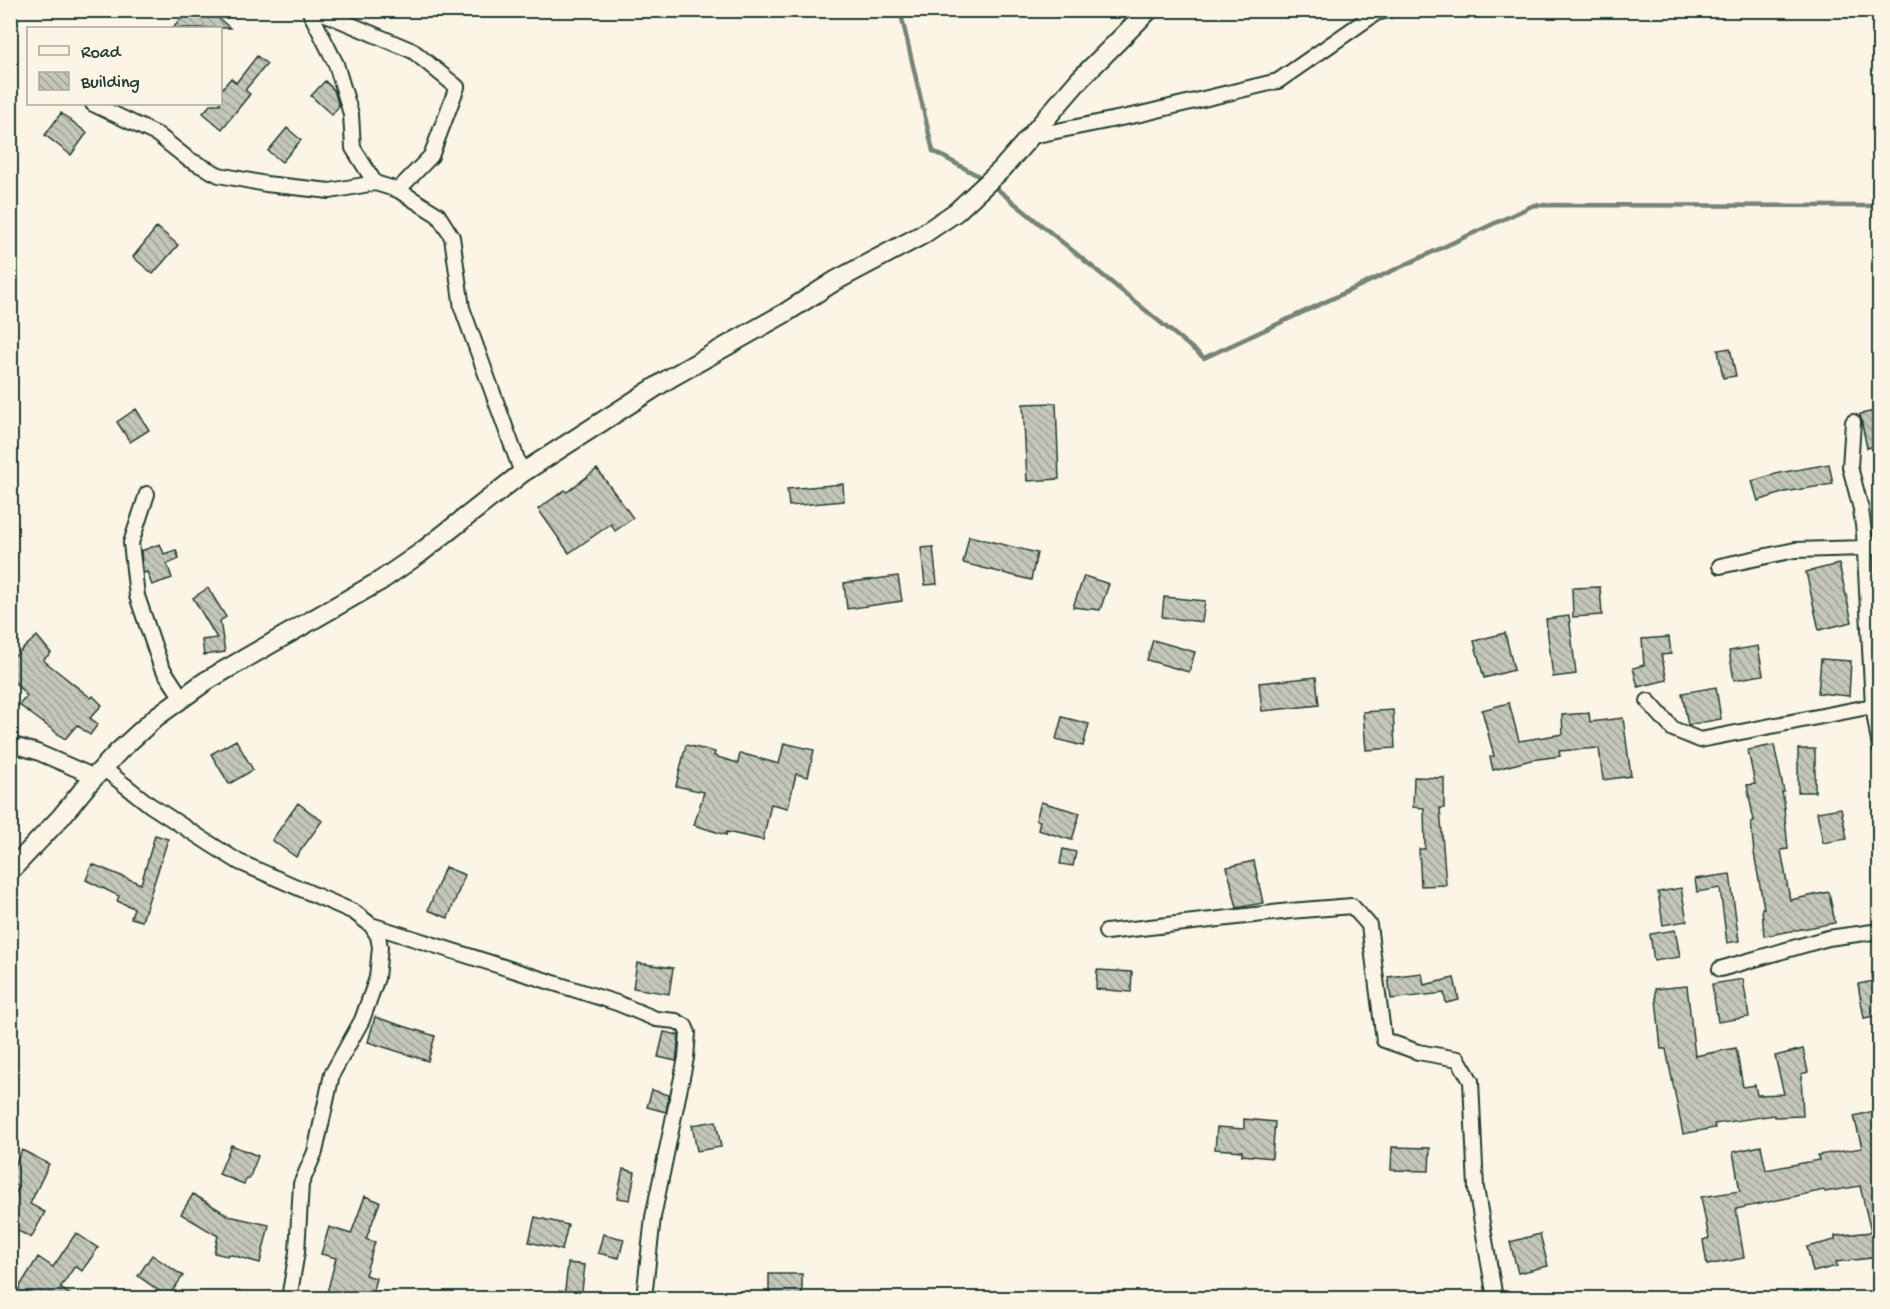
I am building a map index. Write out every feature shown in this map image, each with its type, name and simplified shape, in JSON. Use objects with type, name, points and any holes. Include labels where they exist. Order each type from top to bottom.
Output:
[{"type":"street","points":[[309,10],[336,64],[351,114],[353,148],[375,183]]},
{"type":"street","points":[[316,10],[413,51],[457,87],[430,156],[398,190]]},
{"type":"street","points":[[10,871],[61,817],[99,772],[156,717],[206,681],[380,582],[420,554],[522,473],[670,378],[785,313],[835,281],[922,235],[956,212],[1002,169],[1080,79],[1149,10]]},
{"type":"street","points":[[1032,136],[1141,114],[1278,81],[1376,13],[1389,10]]},
{"type":"street","points":[[95,105],[158,135],[188,159],[219,175],[266,184],[330,191],[375,183],[398,190],[438,215],[452,237],[462,308],[522,473]]},
{"type":"street","points":[[1853,422],[1850,467],[1862,509],[1873,706],[1880,748]]},
{"type":"street","points":[[147,494],[131,543],[137,596],[161,666],[182,698]]},
{"type":"street","points":[[1719,566],[1795,550],[1880,546]]},
{"type":"street","points":[[1648,701],[1673,729],[1700,740],[1873,706]]},
{"type":"street","points":[[10,744],[99,772],[239,862],[354,912],[371,925],[617,1003],[656,1019],[685,1026],[688,1033],[686,1058],[653,1217],[644,1299]]},
{"type":"street","points":[[1106,932],[1352,906],[1369,925],[1384,1040],[1418,1052],[1458,1059],[1471,1081],[1476,1188],[1495,1299]]},
{"type":"street","points":[[289,1299],[297,1252],[301,1184],[315,1152],[332,1074],[362,1020],[377,978],[380,947],[371,925]]},
{"type":"street","points":[[1720,969],[1828,938],[1880,931]]},
{"type":"building","points":[[189,10],[209,10],[230,28],[222,27],[174,27]]},
{"type":"building","points":[[257,56],[267,64],[245,90],[250,94],[222,129],[203,113],[210,105],[222,105],[222,89],[231,78],[236,83]]},
{"type":"building","points":[[325,81],[334,90],[339,106],[332,115],[311,96]]},
{"type":"building","points":[[61,113],[87,133],[71,155],[45,135]]},
{"type":"building","points":[[287,128],[301,140],[282,162],[268,151]]},
{"type":"building","points":[[157,227],[178,245],[153,274],[133,257]]},
{"type":"building","points":[[1730,348],[1736,376],[1723,378],[1718,350]]},
{"type":"building","points":[[1056,403],[1059,479],[1027,481],[1023,404]]},
{"type":"building","points":[[136,409],[149,430],[130,442],[117,422]]},
{"type":"building","points":[[1880,410],[1880,445],[1867,448],[1860,414]]},
{"type":"building","points":[[1829,464],[1833,484],[1785,492],[1758,501],[1752,481],[1779,473]]},
{"type":"building","points":[[597,469],[633,518],[615,531],[611,524],[569,553],[538,509],[565,490],[567,492]]},
{"type":"building","points":[[843,484],[844,501],[789,506],[787,489]]},
{"type":"building","points":[[969,536],[1037,553],[1031,580],[963,563]]},
{"type":"building","points":[[160,544],[164,554],[176,550],[179,559],[167,564],[172,578],[152,585],[147,572],[144,573],[143,570],[141,551]]},
{"type":"building","points":[[933,547],[937,584],[925,585],[921,548]]},
{"type":"building","points":[[1839,564],[1852,622],[1819,630],[1806,572]]},
{"type":"building","points":[[898,576],[902,601],[847,609],[844,583]]},
{"type":"building","points":[[1084,576],[1109,584],[1100,610],[1073,607]]},
{"type":"building","points":[[1600,587],[1602,615],[1573,617],[1572,588]]},
{"type":"building","points":[[208,588],[226,617],[220,621],[225,652],[204,655],[202,640],[217,638],[193,598]]},
{"type":"building","points":[[1164,597],[1205,601],[1202,622],[1162,617]]},
{"type":"building","points":[[1569,616],[1576,674],[1553,677],[1546,619]]},
{"type":"building","points":[[1505,633],[1514,670],[1484,678],[1474,641]]},
{"type":"building","points":[[37,636],[51,653],[43,660],[102,705],[90,718],[98,724],[90,735],[77,725],[65,739],[19,705],[27,696],[10,677],[10,660]]},
{"type":"building","points":[[1669,637],[1671,654],[1661,655],[1667,680],[1638,687],[1633,668],[1644,665],[1642,639]]},
{"type":"building","points":[[1153,640],[1195,652],[1189,672],[1147,660]]},
{"type":"building","points":[[1758,646],[1763,675],[1734,680],[1729,651]]},
{"type":"building","points":[[1821,659],[1851,661],[1849,696],[1818,693]]},
{"type":"building","points":[[1316,677],[1319,705],[1262,711],[1259,683]]},
{"type":"building","points":[[1716,687],[1721,719],[1688,725],[1682,693]]},
{"type":"building","points":[[1509,703],[1519,741],[1563,734],[1562,715],[1589,713],[1590,722],[1623,718],[1631,776],[1603,780],[1599,748],[1559,751],[1560,756],[1531,760],[1493,770],[1490,757],[1494,756],[1482,710]]},
{"type":"building","points":[[1393,710],[1395,748],[1366,750],[1363,712]]},
{"type":"building","points":[[1062,717],[1089,724],[1083,746],[1056,739]]},
{"type":"building","points":[[236,740],[253,770],[229,784],[211,754]]},
{"type":"building","points":[[784,743],[814,750],[808,777],[796,774],[788,808],[771,804],[763,840],[727,832],[726,835],[694,825],[704,792],[676,786],[686,745],[715,752],[714,756],[738,763],[740,753],[779,764]]},
{"type":"building","points":[[1774,745],[1784,792],[1782,792],[1788,849],[1781,850],[1790,900],[1829,892],[1835,923],[1764,936],[1762,908],[1764,908],[1754,853],[1751,822],[1754,821],[1747,785],[1755,784],[1748,750]]},
{"type":"building","points":[[1798,749],[1815,749],[1815,792],[1798,792]]},
{"type":"building","points":[[1414,777],[1444,778],[1444,808],[1440,808],[1446,885],[1421,886],[1419,849],[1425,849],[1424,808],[1413,807]]},
{"type":"building","points":[[1041,802],[1080,813],[1072,840],[1038,830],[1040,821],[1036,820]]},
{"type":"building","points":[[298,803],[322,821],[296,857],[272,840]]},
{"type":"building","points":[[1841,808],[1847,839],[1823,843],[1817,812]]},
{"type":"building","points":[[155,835],[168,839],[142,921],[131,918],[134,908],[117,901],[119,896],[86,880],[92,864],[141,884]]},
{"type":"building","points":[[1063,849],[1076,852],[1073,866],[1060,864]]},
{"type":"building","points":[[1254,861],[1263,903],[1237,908],[1227,867]]},
{"type":"building","points":[[445,867],[465,875],[448,918],[428,910]]},
{"type":"building","points":[[1730,874],[1739,941],[1727,943],[1720,888],[1697,892],[1695,879]]},
{"type":"building","points":[[1681,888],[1687,921],[1663,925],[1658,892]]},
{"type":"building","points":[[1675,930],[1680,957],[1654,961],[1650,934]]},
{"type":"building","points":[[637,963],[673,968],[669,994],[633,988]]},
{"type":"building","points":[[1097,970],[1132,972],[1131,992],[1096,989]]},
{"type":"building","points":[[1422,973],[1424,985],[1454,978],[1459,1000],[1446,1003],[1444,993],[1391,999],[1388,977]]},
{"type":"building","points":[[1743,979],[1749,1017],[1718,1022],[1712,984]]},
{"type":"building","points":[[1880,980],[1880,1015],[1864,1018],[1858,984]]},
{"type":"building","points":[[1687,986],[1695,1056],[1736,1048],[1743,1087],[1755,1085],[1757,1095],[1784,1094],[1775,1056],[1803,1049],[1808,1072],[1801,1074],[1803,1116],[1774,1117],[1774,1115],[1714,1124],[1715,1128],[1683,1134],[1666,1049],[1661,1049],[1655,989]]},
{"type":"building","points":[[375,1017],[435,1036],[428,1061],[368,1042]]},
{"type":"building","points":[[664,1032],[679,1035],[676,1061],[658,1057]]},
{"type":"building","points":[[652,1090],[669,1095],[666,1112],[647,1107]]},
{"type":"building","points":[[1878,1110],[1880,1118],[1880,1257],[1836,1262],[1837,1266],[1813,1272],[1807,1247],[1835,1240],[1835,1236],[1871,1232],[1860,1186],[1825,1192],[1824,1190],[1736,1209],[1744,1258],[1707,1265],[1703,1240],[1709,1238],[1701,1197],[1740,1191],[1733,1152],[1761,1146],[1766,1170],[1819,1160],[1818,1155],[1862,1148],[1854,1116]]},
{"type":"building","points":[[1244,1119],[1275,1122],[1272,1158],[1242,1155],[1242,1151],[1215,1149],[1217,1127],[1244,1129]]},
{"type":"building","points":[[716,1121],[721,1147],[697,1151],[692,1125]]},
{"type":"building","points":[[231,1145],[258,1156],[249,1179],[247,1178],[244,1184],[219,1174]]},
{"type":"building","points":[[1392,1147],[1430,1148],[1429,1171],[1391,1170]]},
{"type":"building","points":[[22,1150],[49,1164],[30,1204],[45,1212],[31,1238],[10,1226],[10,1202],[19,1187],[10,1183],[10,1174]]},
{"type":"building","points":[[623,1169],[635,1172],[630,1200],[617,1198]]},
{"type":"building","points":[[193,1194],[229,1216],[269,1225],[260,1263],[228,1254],[227,1256],[214,1253],[218,1236],[181,1214]]},
{"type":"building","points":[[365,1196],[380,1202],[366,1239],[375,1242],[365,1275],[376,1278],[371,1299],[346,1299],[327,1293],[336,1258],[321,1254],[329,1227],[351,1234]]},
{"type":"building","points":[[535,1217],[568,1225],[562,1250],[529,1242]]},
{"type":"building","points":[[76,1233],[98,1248],[82,1271],[75,1266],[60,1288],[77,1299],[12,1299],[38,1257],[53,1267]]},
{"type":"building","points":[[603,1234],[624,1239],[619,1258],[598,1253]]},
{"type":"building","points":[[1540,1234],[1548,1266],[1518,1273],[1510,1242]]},
{"type":"building","points":[[152,1255],[183,1276],[168,1297],[138,1276]]},
{"type":"building","points":[[568,1263],[585,1265],[581,1299],[564,1299]]},
{"type":"building","points":[[769,1274],[802,1274],[802,1298],[769,1298]]},
{"type":"waterway","points":[[900,10],[933,151],[984,179]]},
{"type":"waterway","points":[[991,184],[1204,358],[1534,205],[1880,206]]}]
